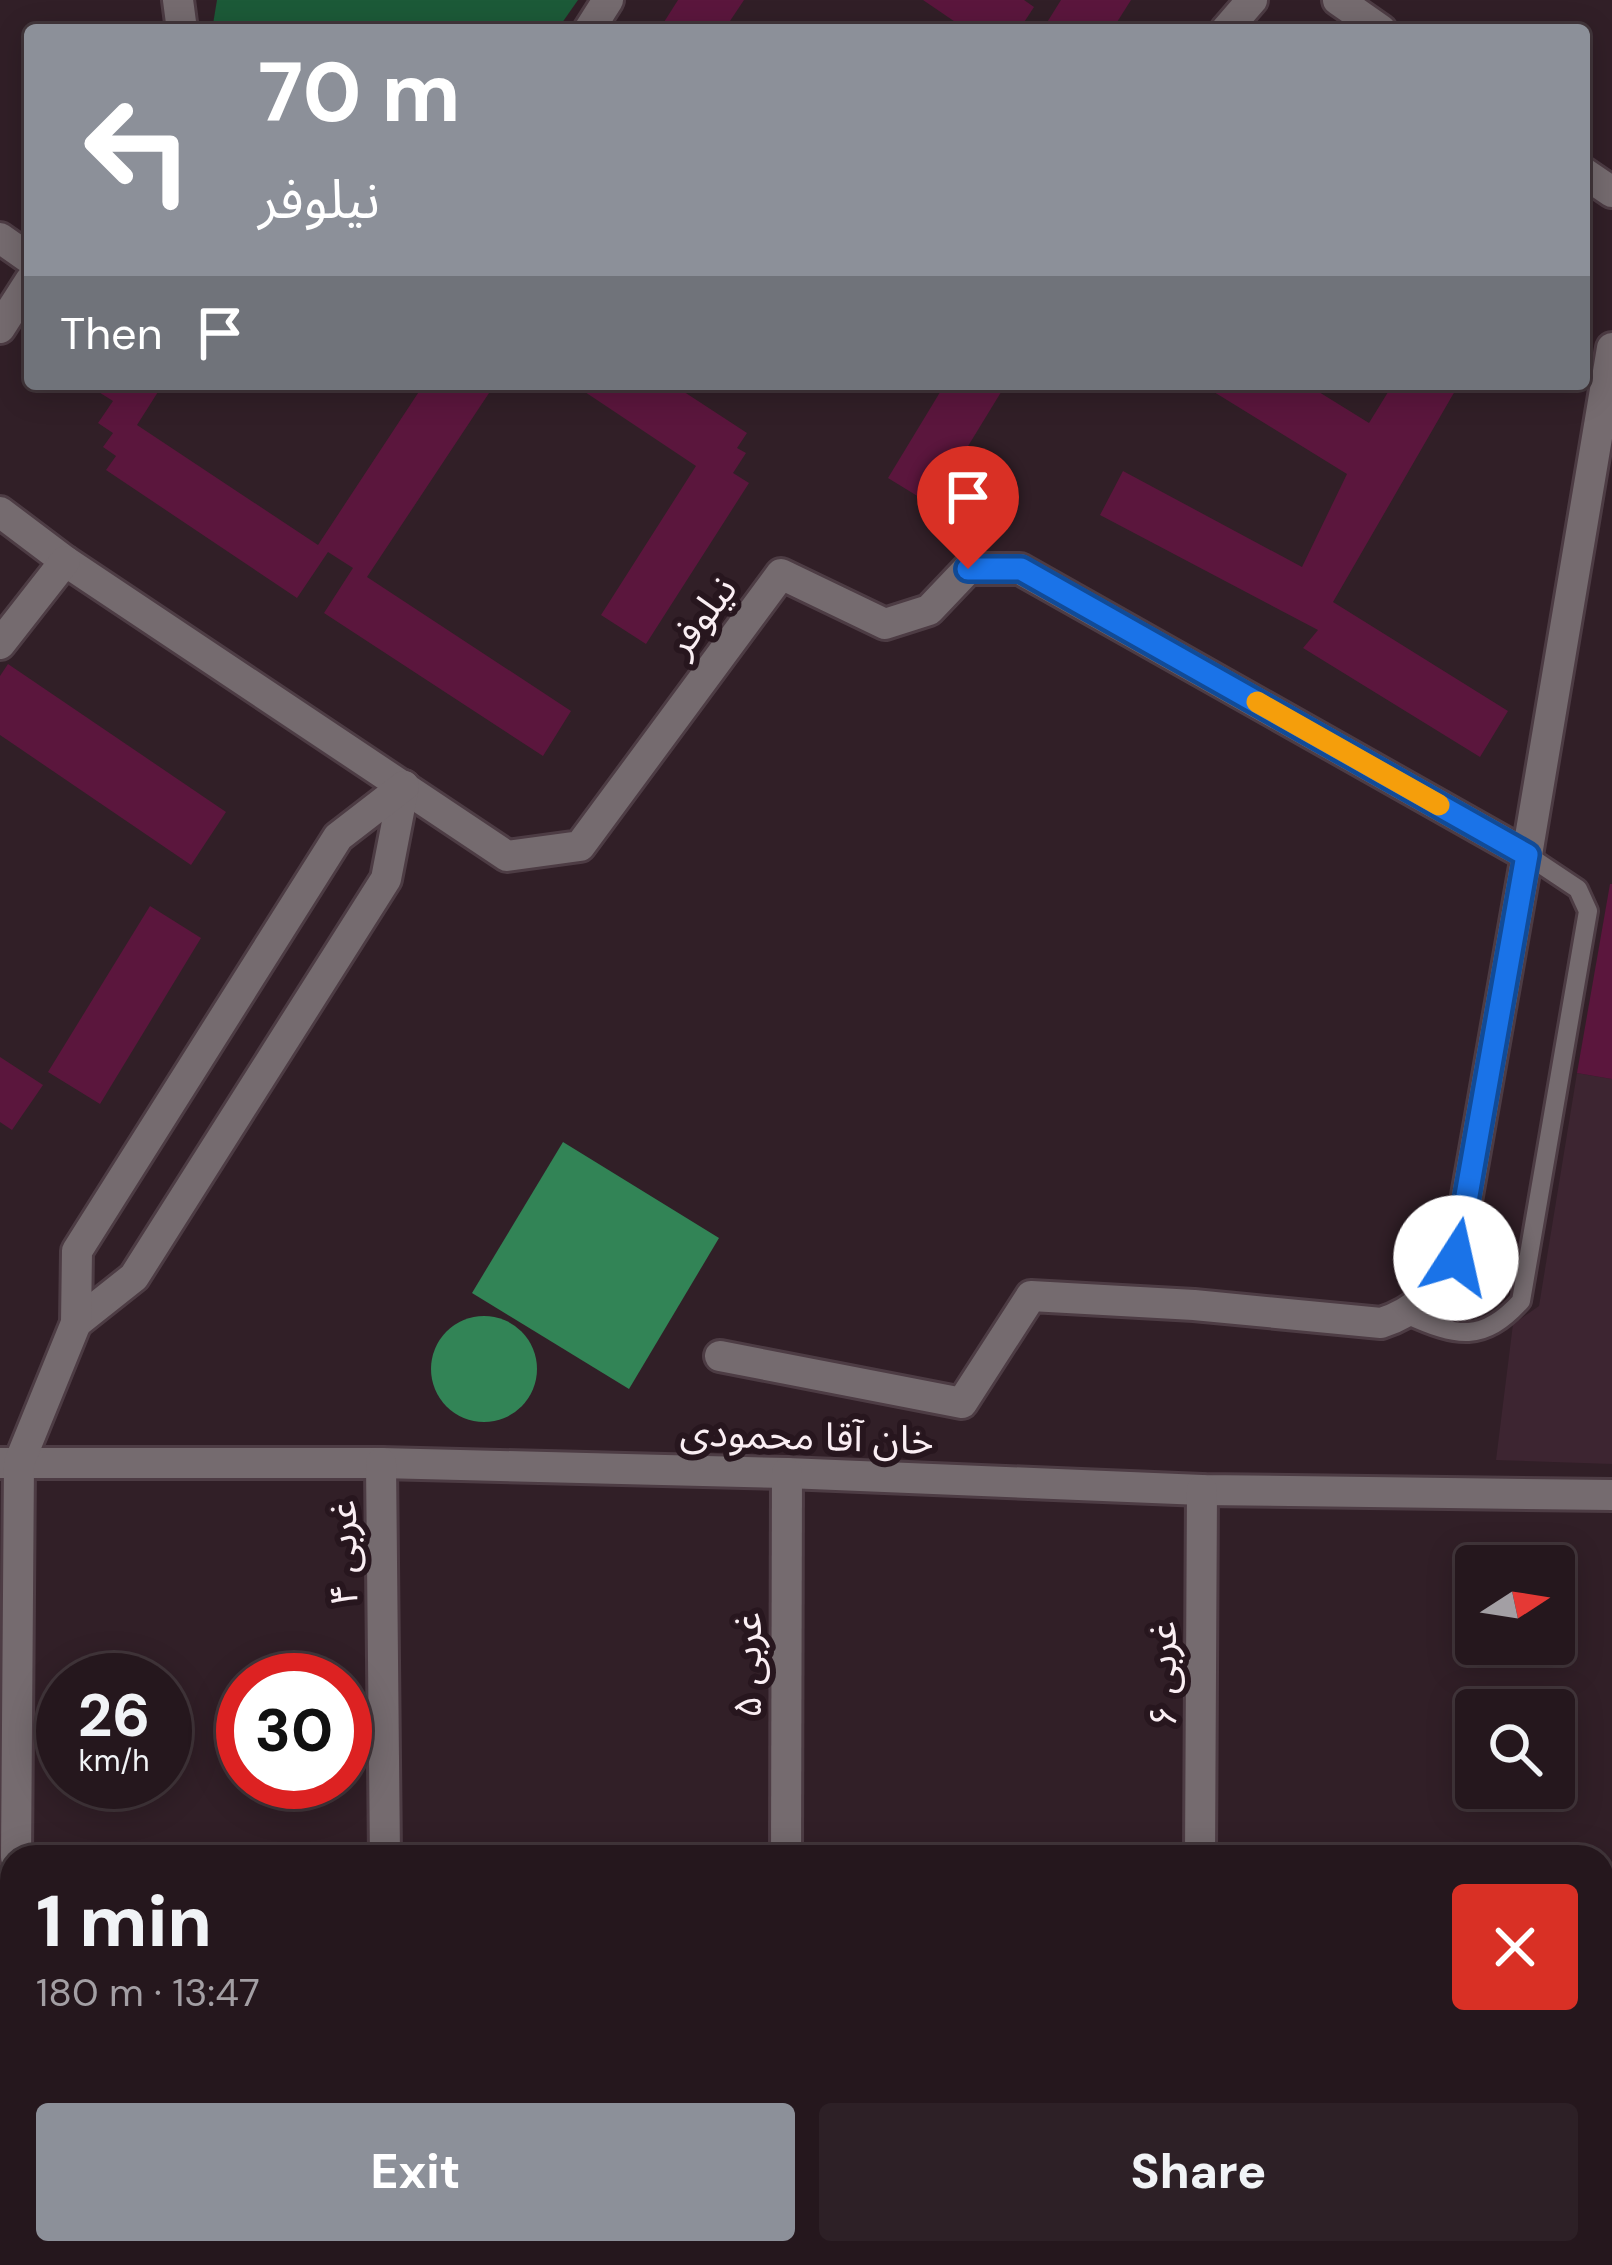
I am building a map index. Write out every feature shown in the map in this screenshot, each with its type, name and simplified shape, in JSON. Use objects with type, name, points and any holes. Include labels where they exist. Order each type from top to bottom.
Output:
[{"type":"street","points":[[1231,24],[1252,0]]},
{"type":"street","points":[[1338,0],[1372,24]]},
{"type":"street","points":[[0,328],[18,283]]},
{"type":"street","points":[[720,1356],[962,1403],[1031,1296],[1381,1323],[1408,1315],[1429,1297],[1456,1258],[1612,348]]},
{"type":"street","name":"نیلوفر","points":[[0,512],[65,561],[507,856],[580,846],[781,574],[885,624],[929,610],[968,569],[1021,569],[1527,855]]},
{"type":"street","points":[[0,644],[65,561]]},
{"type":"street","points":[[76,1323],[134,1277],[386,879],[404,786]]},
{"type":"street","points":[[16,1845],[9,1463],[76,1323],[77,1251],[338,837],[404,786]]},
{"type":"street","name":"خان آقا محمودی","points":[[9,1463],[381,1463],[1202,1490],[1612,1496]]},
{"type":"street","name":"۴ غربی","points":[[381,1463],[385,1845]]},
{"type":"street","name":"۵ غربی","points":[[786,1845],[787,1473]]},
{"type":"street","name":"۶ غربی","points":[[1200,1845],[1202,1490]]},
{"type":"lane","points":[[1408,1315],[1436,1328],[1478,1332],[1497,1327],[1521,1300],[1588,911],[1578,889],[1527,855]]},
{"type":"shaded area","points":[[217,0],[578,0],[561,24],[213,24]]},
{"type":"shaded area","points":[[1577,1073],[1612,1079],[1612,1464],[1496,1460],[1513,1324],[1539,1306]]},
{"type":"shaded area","points":[[563,1142],[719,1238],[629,1389],[472,1293]]},
{"type":"shaded area","points":[[484,1316],[504,1320],[521,1332],[533,1349],[537,1369],[533,1389],[521,1406],[504,1418],[484,1422],[464,1418],[447,1406],[435,1389],[431,1369],[435,1349],[447,1332],[464,1320]]},
{"type":"building","points":[[678,0],[744,0],[728,24],[663,24]]},
{"type":"building","points":[[923,0],[1024,0],[1034,7],[1023,24],[958,24]]},
{"type":"building","points":[[1061,0],[1131,0],[1116,24],[1046,24]]},
{"type":"building","points":[[96,390],[159,390],[137,425],[318,545],[420,390],[491,390],[367,577],[571,711],[543,756],[324,613],[353,568],[328,552],[297,598],[106,470],[116,456],[103,447],[113,433],[98,423],[113,401]]},
{"type":"building","points":[[582,390],[681,390],[747,433],[737,448],[746,453],[733,473],[749,483],[646,644],[601,615],[696,466]]},
{"type":"building","points":[[941,390],[1002,390],[932,505],[888,478]]},
{"type":"building","points":[[1211,390],[1316,390],[1369,423],[1389,390],[1456,390],[1333,602],[1508,711],[1480,757],[1303,648],[1318,630],[1100,515],[1123,471],[1302,567],[1347,474]]},
{"type":"building","points":[[8,664],[226,812],[191,865],[0,735],[0,676]]},
{"type":"building","points":[[1612,884],[1612,1079],[1577,1073]]},
{"type":"building","points":[[150,906],[201,938],[100,1104],[48,1072]]},
{"type":"building","points":[[0,1057],[43,1085],[12,1130],[0,1122]]},
{"type":"slow traffic","points":[[1257,702],[1439,805]]},
{"type":"route","points":[[968,569],[1021,569],[1527,855],[1456,1258]]}]
